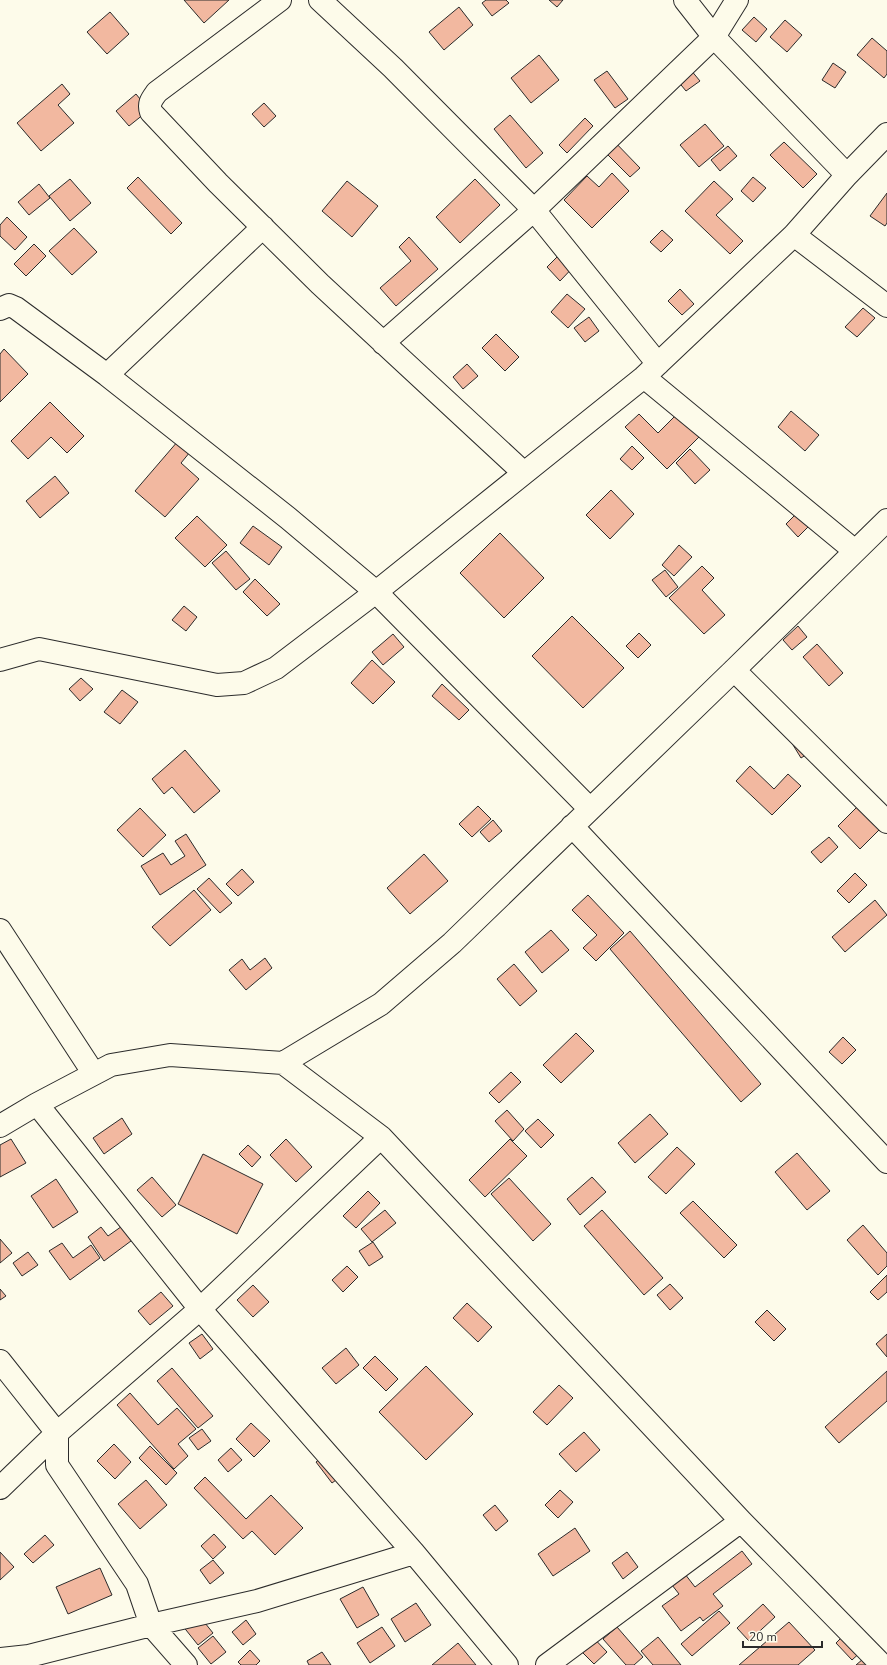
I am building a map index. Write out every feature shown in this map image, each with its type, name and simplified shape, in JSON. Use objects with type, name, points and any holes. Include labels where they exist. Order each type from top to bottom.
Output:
[{"type":"street","points":[[280,0],[157,92],[151,99],[149,106],[151,112],[263,227],[383,342],[524,473]]},
{"type":"street","points":[[320,0],[393,68],[534,210],[651,371],[854,551]]},
{"type":"street","points":[[685,0],[714,37],[847,175]]},
{"type":"street","points":[[383,342],[534,210],[714,37],[737,0]]},
{"type":"street","points":[[0,660],[39,649],[217,685],[244,683],[276,668],[376,592],[651,371],[794,235],[847,175],[887,134]]},
{"type":"street","points":[[107,375],[263,227]]},
{"type":"street","points":[[794,235],[887,306]]},
{"type":"street","points":[[0,309],[9,305],[16,308],[107,375],[288,518],[376,592],[590,809]]},
{"type":"street","points":[[283,1063],[381,1004],[452,943],[887,520]]},
{"type":"street","points":[[734,670],[887,822]]},
{"type":"street","points":[[572,826],[887,1162]]},
{"type":"street","points":[[0,930],[94,1074]]},
{"type":"street","points":[[0,1126],[37,1104],[111,1065],[170,1055],[283,1063],[381,1137],[741,1522],[882,1665]]},
{"type":"street","points":[[37,1104],[200,1309],[414,1553],[507,1665]]},
{"type":"street","points":[[0,1488],[57,1433],[200,1309],[381,1137]]},
{"type":"street","points":[[0,1360],[57,1433],[58,1465],[137,1584],[151,1625],[186,1665]]},
{"type":"street","points":[[547,1665],[741,1522]]},
{"type":"street","points":[[0,1659],[28,1656],[151,1625],[257,1602],[414,1553]]},
{"type":"building","points":[[184,0],[229,0],[204,23]]},
{"type":"building","points":[[486,0],[506,0],[509,3],[492,16],[482,3]]},
{"type":"building","points":[[549,0],[563,0],[557,7]]},
{"type":"building","points":[[459,7],[473,25],[444,50],[429,32]]},
{"type":"building","points":[[110,12],[129,34],[107,54],[87,32]]},
{"type":"building","points":[[754,17],[767,29],[756,42],[742,30]]},
{"type":"building","points":[[785,20],[802,35],[787,52],[770,37]]},
{"type":"building","points":[[872,38],[887,51],[887,74],[884,78],[857,55]]},
{"type":"building","points":[[539,55],[559,80],[531,103],[511,78]]},
{"type":"building","points":[[833,63],[846,72],[835,88],[822,80]]},
{"type":"building","points":[[690,69],[700,81],[686,91],[677,80]]},
{"type":"building","points":[[607,71],[628,99],[615,108],[594,80]]},
{"type":"building","points":[[62,84],[70,94],[58,105],[74,123],[41,151],[17,123]]},
{"type":"building","points":[[136,94],[149,110],[129,126],[116,111]]},
{"type":"building","points":[[264,103],[276,116],[264,127],[252,114]]},
{"type":"building","points":[[510,115],[543,153],[526,168],[494,129]]},
{"type":"building","points":[[585,118],[593,126],[567,153],[559,145]]},
{"type":"building","points":[[705,124],[724,146],[699,167],[680,145]]},
{"type":"building","points":[[610,137],[640,168],[630,177],[600,147]]},
{"type":"building","points":[[784,142],[817,174],[803,188],[770,155]]},
{"type":"building","points":[[728,146],[737,156],[720,171],[711,160]]},
{"type":"building","points":[[612,173],[629,191],[592,228],[564,200],[587,176],[599,187]]},
{"type":"building","points":[[138,177],[182,223],[171,234],[127,188]]},
{"type":"building","points":[[753,177],[766,188],[753,202],[741,191]]},
{"type":"building","points":[[70,179],[91,203],[70,221],[49,196]]},
{"type":"building","points":[[475,179],[500,205],[460,243],[436,217]]},
{"type":"building","points":[[347,181],[378,206],[352,237],[322,211]]},
{"type":"building","points":[[714,181],[733,199],[716,215],[743,241],[730,254],[685,211]]},
{"type":"building","points":[[39,184],[50,198],[29,215],[18,202]]},
{"type":"building","points":[[887,193],[887,223],[885,226],[870,216]]},
{"type":"building","points":[[7,217],[27,237],[15,250],[0,236],[0,225]]},
{"type":"building","points":[[74,228],[97,252],[72,275],[49,251]]},
{"type":"building","points":[[662,230],[673,240],[661,252],[650,242]]},
{"type":"building","points":[[409,237],[438,269],[396,306],[380,288],[411,261],[399,247]]},
{"type":"building","points":[[34,244],[46,256],[26,276],[14,264]]},
{"type":"building","points":[[567,247],[580,260],[560,281],[547,267]]},
{"type":"building","points":[[680,289],[694,304],[682,315],[668,301]]},
{"type":"building","points":[[567,294],[585,309],[568,328],[551,312]]},
{"type":"building","points":[[863,308],[875,318],[857,337],[845,327]]},
{"type":"building","points":[[589,317],[599,331],[585,342],[574,328]]},
{"type":"building","points":[[496,334],[519,357],[505,371],[482,348]]},
{"type":"building","points":[[4,349],[28,374],[0,402],[0,354]]},
{"type":"building","points":[[467,364],[478,376],[463,389],[453,377]]},
{"type":"building","points":[[50,402],[84,436],[67,453],[51,437],[28,459],[11,441]]},
{"type":"building","points":[[684,407],[706,430],[667,469],[625,427],[639,414],[658,433]]},
{"type":"building","points":[[791,411],[819,435],[805,451],[778,427]]},
{"type":"building","points":[[178,441],[190,452],[181,463],[199,479],[165,517],[135,491]]},
{"type":"building","points":[[632,446],[644,458],[632,470],[620,459]]},
{"type":"building","points":[[690,449],[710,470],[695,484],[676,463]]},
{"type":"building","points":[[55,476],[69,493],[40,518],[26,501]]},
{"type":"building","points":[[611,490],[634,514],[610,539],[586,515]]},
{"type":"building","points":[[799,511],[812,523],[798,537],[786,524]]},
{"type":"building","points":[[197,516],[227,545],[205,567],[175,538]]},
{"type":"building","points":[[253,526],[282,547],[269,565],[240,543]]},
{"type":"building","points":[[500,533],[544,578],[504,618],[460,573]]},
{"type":"building","points":[[679,545],[692,557],[674,576],[662,565]]},
{"type":"building","points":[[226,551],[250,579],[236,590],[212,563]]},
{"type":"building","points":[[702,566],[714,578],[702,590],[725,615],[704,634],[669,598]]},
{"type":"building","points":[[665,570],[678,587],[666,597],[652,580]]},
{"type":"building","points":[[255,579],[280,604],[267,616],[243,592]]},
{"type":"building","points":[[184,606],[197,617],[186,631],[172,620]]},
{"type":"building","points":[[572,616],[624,668],[583,708],[532,656]]},
{"type":"building","points":[[798,626],[807,637],[792,650],[783,640]]},
{"type":"building","points":[[639,633],[651,645],[638,658],[626,646]]},
{"type":"building","points":[[393,634],[404,647],[383,665],[372,652]]},
{"type":"building","points":[[817,644],[843,673],[829,686],[803,657]]},
{"type":"building","points":[[372,660],[395,682],[373,704],[351,683]]},
{"type":"building","points":[[81,678],[93,689],[80,701],[69,689]]},
{"type":"building","points":[[442,684],[469,710],[459,720],[432,696]]},
{"type":"building","points":[[122,690],[138,702],[120,724],[104,712]]},
{"type":"building","points":[[790,740],[812,751],[801,758]]},
{"type":"building","points":[[185,750],[220,791],[194,813],[172,787],[164,794],[152,779]]},
{"type":"building","points":[[750,766],[774,789],[788,774],[801,786],[772,815],[736,781]]},
{"type":"building","points":[[865,799],[887,822],[860,849],[838,826]]},
{"type":"building","points":[[478,806],[491,819],[472,837],[459,824]]},
{"type":"building","points":[[140,808],[166,835],[143,857],[117,830]]},
{"type":"building","points":[[493,820],[502,831],[489,842],[480,832]]},
{"type":"building","points":[[186,834],[206,865],[160,895],[141,866],[163,853],[171,865],[185,856],[175,841]]},
{"type":"building","points":[[829,837],[838,847],[821,863],[811,852]]},
{"type":"building","points":[[424,854],[448,881],[410,914],[387,888]]},
{"type":"building","points":[[242,869],[254,882],[238,896],[226,884]]},
{"type":"building","points":[[855,873],[867,885],[849,903],[837,891]]},
{"type":"building","points":[[209,878],[232,903],[220,913],[197,889]]},
{"type":"building","points":[[194,890],[211,910],[170,946],[152,927]]},
{"type":"building","points":[[588,895],[624,933],[596,961],[583,948],[597,935],[572,910]]},
{"type":"building","points":[[875,900],[887,915],[845,952],[832,937]]},
{"type":"building","points":[[551,930],[569,950],[542,973],[525,952]]},
{"type":"building","points":[[630,931],[761,1084],[741,1102],[610,949]]},
{"type":"building","points":[[265,958],[272,968],[246,990],[229,970],[242,959],[250,970]]},
{"type":"building","points":[[514,964],[537,991],[520,1006],[497,979]]},
{"type":"building","points":[[576,1033],[594,1051],[561,1083],[543,1065]]},
{"type":"building","points":[[843,1037],[856,1050],[842,1064],[829,1052]]},
{"type":"building","points":[[511,1072],[521,1082],[499,1103],[489,1093]]},
{"type":"building","points":[[507,1110],[524,1129],[513,1141],[495,1121]]},
{"type":"building","points":[[650,1114],[668,1134],[635,1163],[618,1143]]},
{"type":"building","points":[[122,1118],[132,1134],[104,1154],[93,1138]]},
{"type":"building","points":[[538,1119],[554,1135],[541,1148],[525,1131]]},
{"type":"building","points":[[11,1139],[26,1163],[0,1177],[0,1145]]},
{"type":"building","points":[[286,1139],[312,1167],[296,1182],[270,1155]]},
{"type":"building","points":[[510,1139],[527,1156],[485,1197],[469,1180]]},
{"type":"building","points":[[248,1145],[261,1157],[252,1167],[239,1154]]},
{"type":"building","points":[[677,1147],[695,1164],[666,1194],[648,1177]]},
{"type":"building","points":[[797,1153],[830,1191],[807,1210],[775,1172]]},
{"type":"building","points":[[203,1154],[263,1184],[237,1234],[178,1204]]},
{"type":"building","points":[[152,1177],[176,1205],[162,1217],[137,1190]]},
{"type":"building","points":[[592,1177],[606,1192],[580,1215],[567,1199]]},
{"type":"building","points":[[509,1178],[551,1224],[533,1241],[491,1194]]},
{"type":"building","points":[[56,1179],[78,1212],[53,1228],[31,1196]]},
{"type":"building","points":[[368,1191],[380,1203],[356,1228],[343,1216]]},
{"type":"building","points":[[693,1201],[737,1245],[724,1258],[680,1213]]},
{"type":"building","points":[[385,1210],[396,1223],[372,1242],[361,1229]]},
{"type":"building","points":[[602,1210],[663,1278],[644,1295],[584,1226]]},
{"type":"building","points":[[125,1224],[135,1238],[104,1261],[88,1237],[101,1227],[108,1236]]},
{"type":"building","points":[[863,1225],[887,1253],[887,1266],[878,1275],[847,1240]]},
{"type":"building","points":[[0,1239],[12,1253],[0,1263]]},
{"type":"building","points":[[373,1242],[383,1257],[369,1266],[359,1251]]},
{"type":"building","points":[[62,1243],[73,1258],[91,1245],[100,1258],[70,1280],[49,1251]]},
{"type":"building","points":[[28,1252],[38,1265],[22,1276],[13,1263]]},
{"type":"building","points":[[347,1266],[358,1277],[343,1292],[332,1280]]},
{"type":"building","points":[[887,1275],[887,1292],[878,1300],[870,1292]]},
{"type":"building","points":[[670,1284],[683,1298],[670,1310],[657,1295]]},
{"type":"building","points":[[253,1285],[269,1302],[253,1317],[237,1300]]},
{"type":"building","points":[[0,1289],[6,1296],[0,1300]]},
{"type":"building","points":[[161,1292],[173,1306],[150,1325],[138,1311]]},
{"type":"building","points":[[467,1303],[492,1327],[478,1342],[453,1318]]},
{"type":"building","points":[[767,1310],[786,1329],[774,1341],[755,1322]]},
{"type":"building","points":[[202,1334],[213,1349],[200,1359],[189,1343]]},
{"type":"building","points":[[887,1334],[887,1357],[876,1344]]},
{"type":"building","points":[[346,1348],[359,1365],[336,1384],[322,1368]]},
{"type":"building","points":[[375,1356],[398,1379],[386,1391],[363,1368]]},
{"type":"building","points":[[426,1366],[473,1414],[426,1460],[379,1412]]},
{"type":"building","points":[[172,1368],[213,1416],[198,1428],[157,1381]]},
{"type":"building","points":[[887,1371],[887,1401],[839,1443],[825,1427]]},
{"type":"building","points":[[559,1385],[573,1398],[547,1425],[533,1412]]},
{"type":"building","points":[[130,1393],[158,1425],[177,1408],[196,1429],[178,1444],[188,1456],[174,1469],[117,1405]]},
{"type":"building","points":[[251,1423],[270,1441],[254,1457],[236,1439]]},
{"type":"building","points":[[202,1429],[211,1441],[198,1450],[189,1438]]},
{"type":"building","points":[[584,1432],[600,1450],[576,1472],[559,1454]]},
{"type":"building","points":[[114,1444],[131,1462],[115,1479],[97,1461]]},
{"type":"building","points":[[150,1446],[177,1473],[166,1485],[139,1458]]},
{"type":"building","points":[[231,1448],[242,1460],[228,1472],[218,1460]]},
{"type":"building","points":[[328,1453],[344,1474],[332,1483],[316,1462]]},
{"type":"building","points":[[205,1477],[246,1519],[271,1495],[303,1528],[275,1555],[252,1531],[243,1539],[194,1488]]},
{"type":"building","points":[[146,1480],[167,1505],[140,1529],[118,1504]]},
{"type":"building","points":[[560,1490],[573,1502],[558,1518],[545,1505]]},
{"type":"building","points":[[495,1505],[508,1521],[496,1531],[483,1515]]},
{"type":"building","points":[[575,1528],[590,1551],[553,1576],[538,1554]]},
{"type":"building","points":[[214,1534],[226,1547],[213,1559],[201,1546]]},
{"type":"building","points":[[45,1535],[54,1545],[33,1563],[24,1554]]},
{"type":"building","points":[[742,1551],[752,1564],[713,1594],[723,1606],[703,1621],[700,1617],[681,1631],[662,1606],[679,1594],[665,1576],[678,1565],[695,1587]]},
{"type":"building","points":[[0,1552],[14,1567],[0,1580]]},
{"type":"building","points":[[627,1552],[638,1567],[623,1579],[612,1563]]},
{"type":"building","points":[[213,1560],[224,1573],[210,1584],[200,1570]]},
{"type":"building","points":[[100,1568],[112,1595],[68,1614],[56,1587]]},
{"type":"building","points":[[363,1587],[379,1615],[357,1628],[340,1599]]},
{"type":"building","points":[[416,1603],[431,1625],[405,1642],[391,1619]]},
{"type":"building","points":[[763,1604],[775,1617],[749,1641],[737,1628]]},
{"type":"building","points":[[719,1611],[730,1623],[692,1656],[681,1644]]},
{"type":"building","points":[[197,1613],[213,1633],[198,1645],[182,1625]]},
{"type":"building","points":[[246,1620],[256,1634],[243,1645],[232,1632]]},
{"type":"building","points":[[789,1622],[815,1650],[798,1665],[739,1665]]},
{"type":"building","points":[[382,1627],[395,1646],[370,1663],[357,1643]]},
{"type":"building","points":[[617,1627],[643,1657],[634,1665],[626,1665],[603,1639]]},
{"type":"building","points":[[588,1632],[607,1652],[594,1664],[575,1645]]},
{"type":"building","points":[[847,1632],[864,1649],[852,1660],[836,1643]]},
{"type":"building","points":[[213,1636],[226,1652],[211,1664],[198,1648]]},
{"type":"building","points":[[658,1637],[681,1665],[653,1665],[641,1651]]},
{"type":"building","points":[[458,1643],[476,1665],[432,1665]]},
{"type":"building","points":[[250,1650],[260,1661],[256,1665],[241,1665],[238,1662]]},
{"type":"building","points":[[322,1652],[331,1665],[309,1665],[307,1661]]},
{"type":"building","points":[[870,1653],[879,1665],[856,1665]]}]
